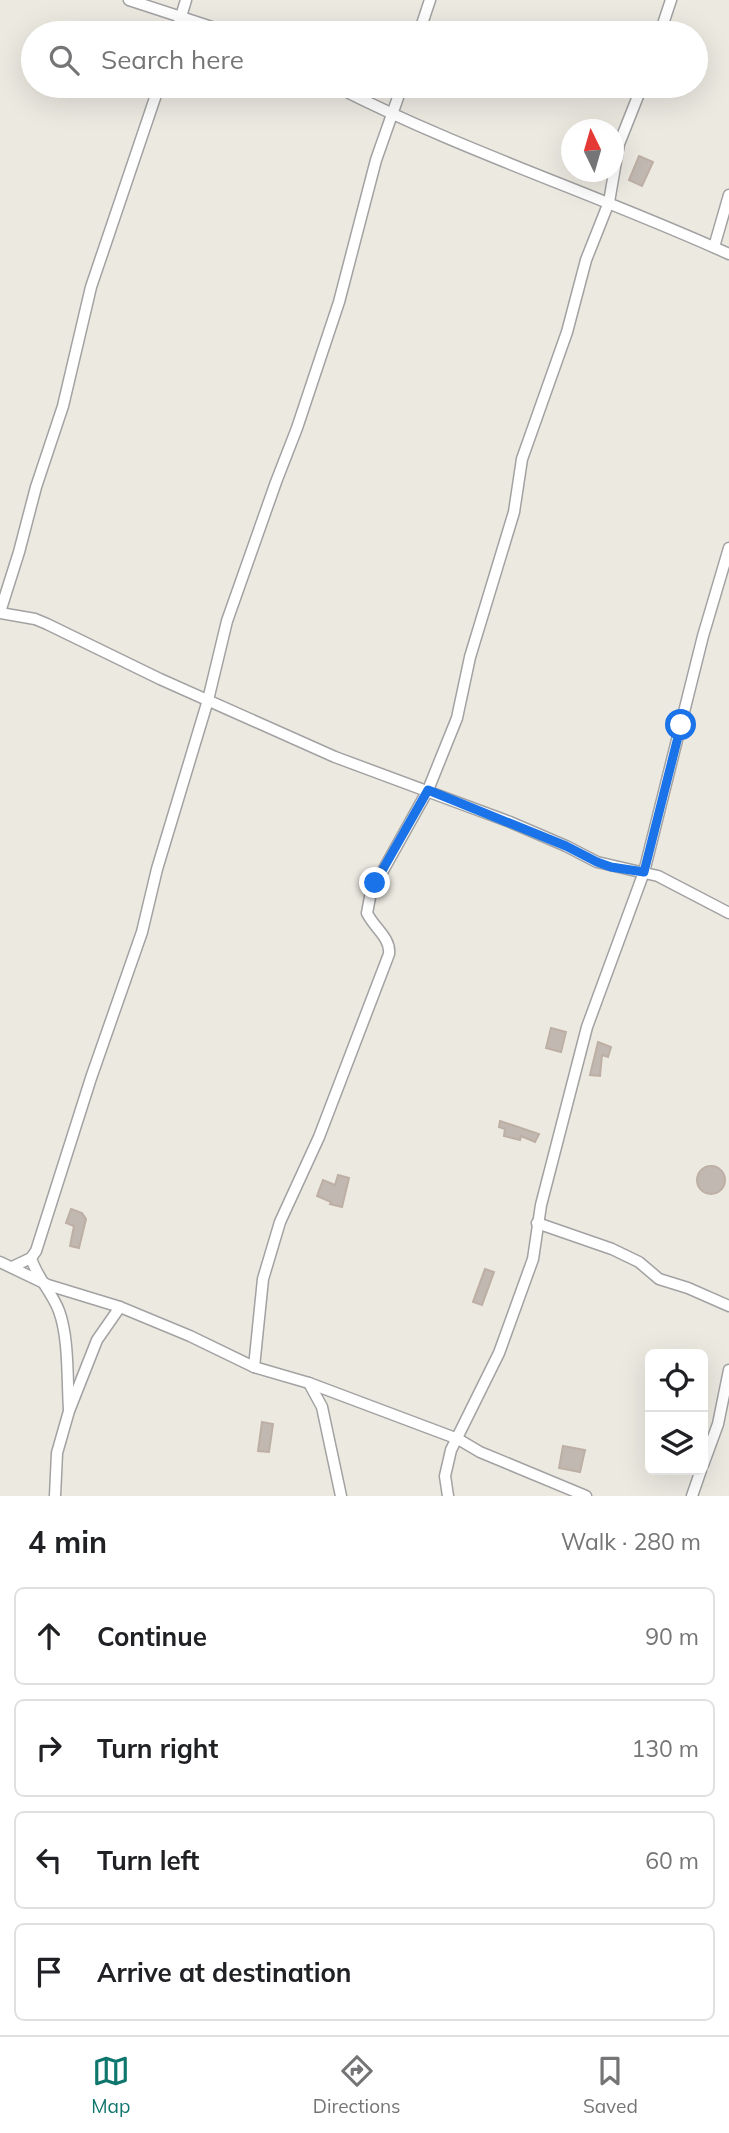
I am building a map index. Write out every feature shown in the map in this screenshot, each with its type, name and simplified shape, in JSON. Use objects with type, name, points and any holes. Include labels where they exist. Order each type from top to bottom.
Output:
[{"type":"street","points":[[129,0],[195,21]]},
{"type":"street","points":[[180,21],[186,0]]},
{"type":"street","points":[[423,21],[430,0]]},
{"type":"street","points":[[664,21],[671,0]]},
{"type":"street","points":[[155,98],[91,287],[63,406],[36,487],[0,612],[35,619],[335,757],[428,790],[566,846],[597,862],[644,872],[729,913]]},
{"type":"street","points":[[359,98],[392,115],[729,254]]},
{"type":"street","points":[[12,1266],[31,1258],[36,1251],[91,1078],[130,969],[146,917],[156,870],[208,700],[227,621],[298,428],[339,302],[376,160],[398,98]]},
{"type":"street","points":[[254,1367],[263,1279],[280,1222],[319,1137],[389,954],[387,940],[367,913],[371,892],[428,790],[461,704],[470,657],[514,512],[522,459],[567,332],[586,260],[608,202],[619,144],[637,98]]},
{"type":"street","points":[[714,247],[729,195]]},
{"type":"street","points":[[448,1496],[445,1476],[448,1457],[499,1353],[533,1259],[537,1223],[587,1027],[644,872],[703,636],[729,548]]},
{"type":"street","points":[[537,1223],[612,1250],[639,1262],[659,1279],[729,1306]]},
{"type":"street","points":[[31,1258],[40,1280],[59,1311],[69,1411]]},
{"type":"street","points":[[0,1262],[40,1280],[120,1307],[191,1336],[254,1367],[309,1383],[458,1440],[586,1496]]},
{"type":"street","points":[[55,1496],[57,1452],[69,1411],[97,1340],[120,1307]]},
{"type":"street","points":[[708,1451],[718,1424],[729,1370]]},
{"type":"street","points":[[309,1383],[322,1407],[341,1496]]},
{"type":"street","points":[[692,1496],[699,1475]]},
{"type":"building","points":[[639,156],[653,162],[642,186],[629,180]]},
{"type":"building","points":[[551,1028],[566,1032],[561,1052],[546,1048]]},
{"type":"building","points":[[598,1042],[611,1047],[608,1057],[602,1055],[600,1076],[590,1075]]},
{"type":"building","points":[[500,1121],[539,1134],[535,1142],[521,1136],[520,1140],[504,1136],[505,1129],[499,1127]]},
{"type":"building","points":[[711,1166],[721,1170],[725,1180],[721,1190],[711,1194],[701,1190],[697,1180],[701,1170]]},
{"type":"building","points":[[338,1175],[349,1178],[342,1207],[317,1196],[323,1180],[335,1185]]},
{"type":"building","points":[[71,1209],[82,1213],[86,1219],[79,1248],[70,1246],[74,1226],[66,1223]]},
{"type":"building","points":[[485,1269],[494,1272],[482,1305],[473,1302]]},
{"type":"building","points":[[262,1422],[273,1424],[269,1452],[258,1451]]},
{"type":"building","points":[[563,1446],[585,1450],[580,1472],[559,1468]]},
{"type":"route","points":[[375,883],[428,790],[566,846],[597,862],[644,872],[681,725]]}]
